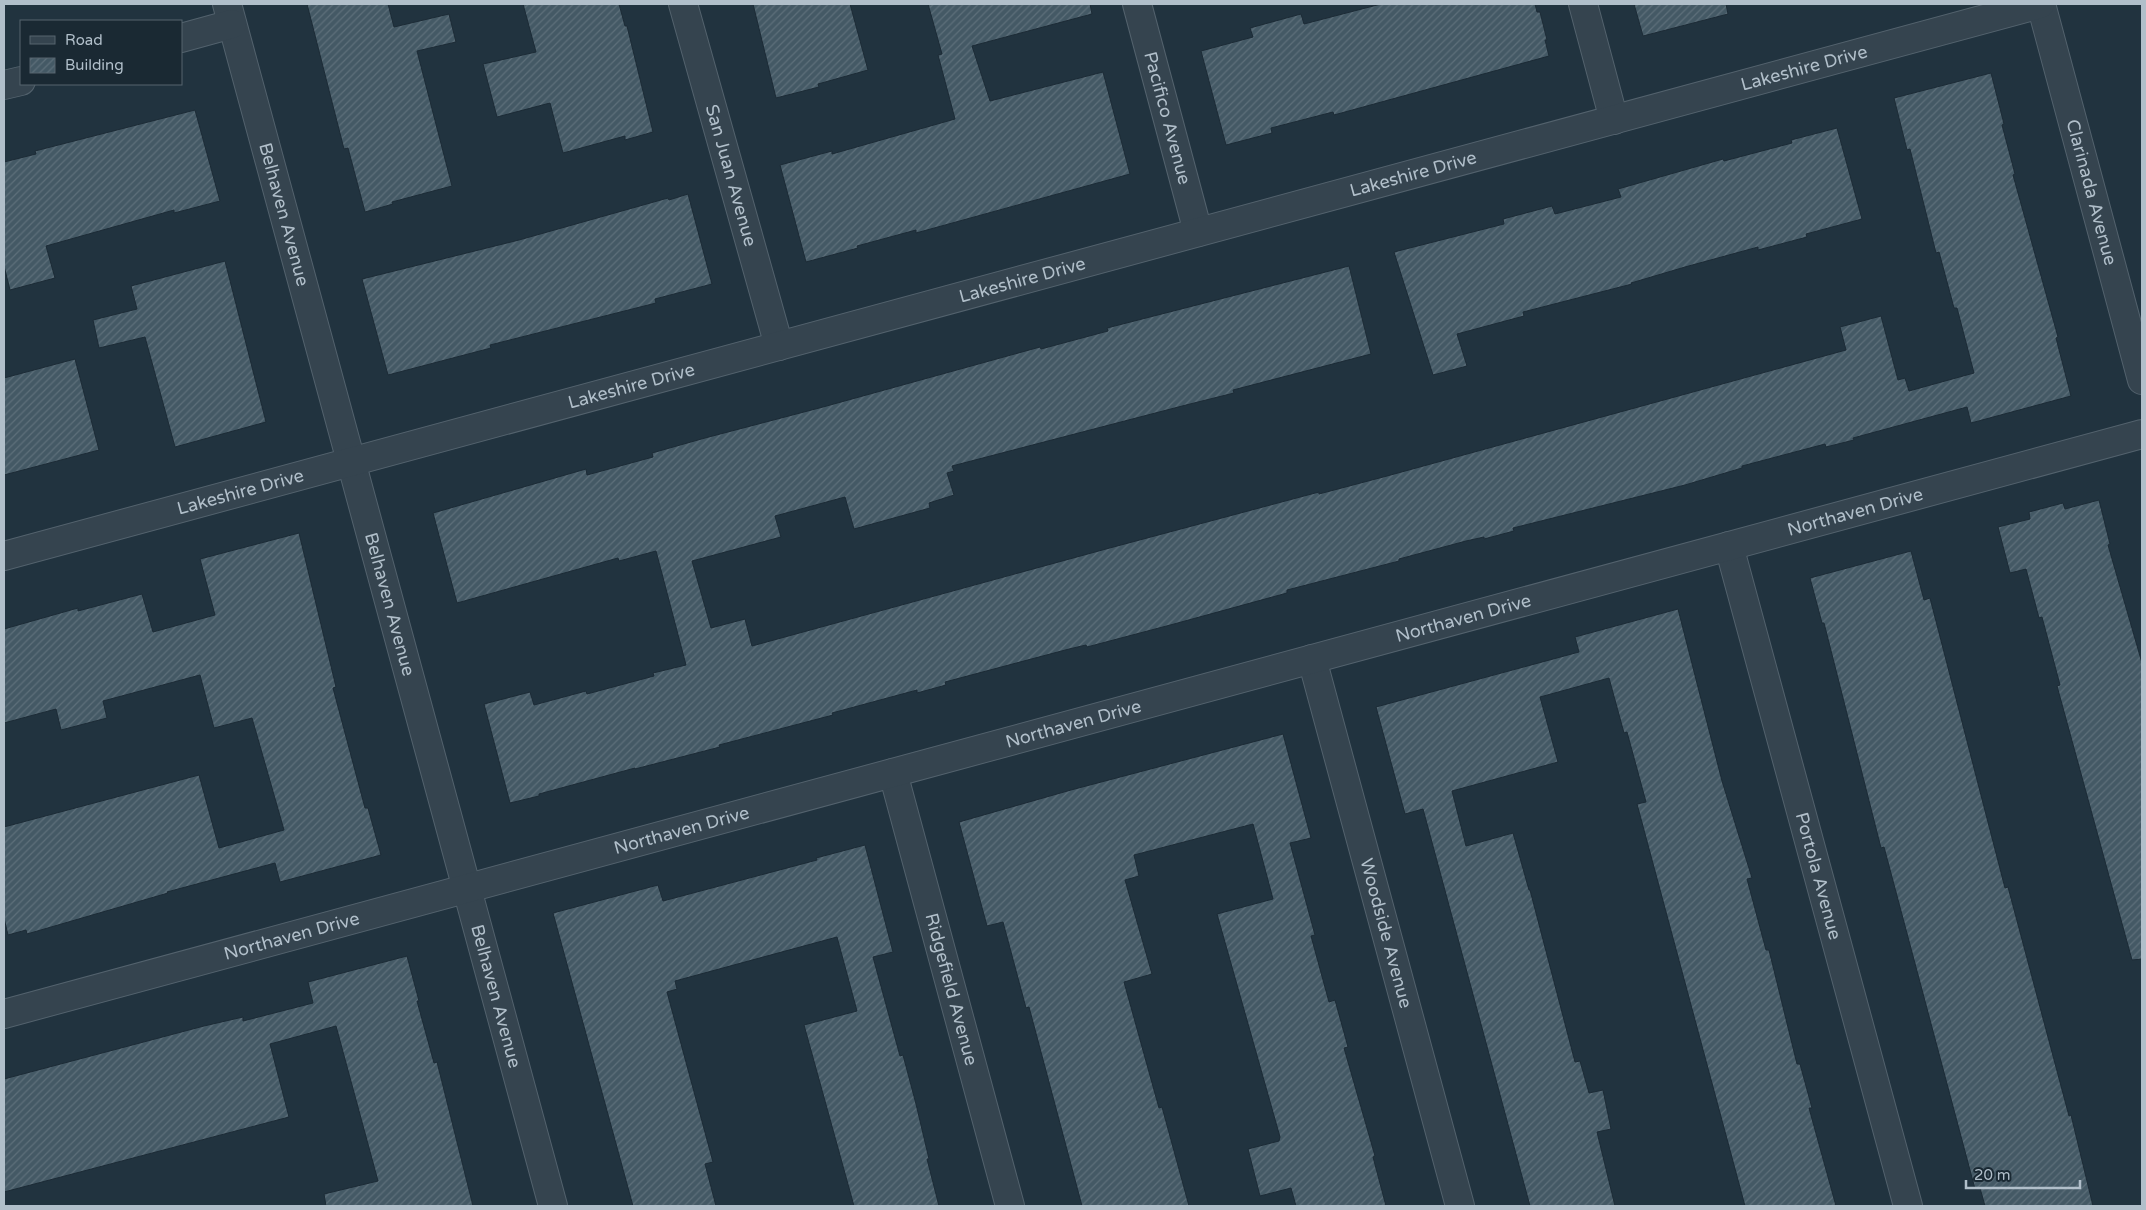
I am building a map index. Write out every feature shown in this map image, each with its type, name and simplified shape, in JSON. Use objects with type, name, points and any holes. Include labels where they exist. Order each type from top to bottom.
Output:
[{"type":"street","name":"San Juan Avenue","points":[[683,4],[779,346]]},
{"type":"street","name":"Pacifico Avenue","points":[[1137,4],[1198,232]]},
{"type":"street","points":[[1583,4],[1614,120]]},
{"type":"street","name":"Lakeshire Drive","points":[[4,556],[2041,4]]},
{"type":"street","name":"Clarinada Avenue","points":[[2041,4],[2142,380]]},
{"type":"street","points":[[182,38],[230,14]]},
{"type":"street","name":"Belhaven Avenue","points":[[230,14],[553,1206]]},
{"type":"street","points":[[4,85],[20,81]]},
{"type":"street","name":"Northaven Drive","points":[[4,1014],[2142,434]]},
{"type":"street","name":"Portola Avenue","points":[[1728,546],[1908,1206]]},
{"type":"street","name":"Woodside Avenue","points":[[1312,659],[1460,1206]]},
{"type":"street","name":"Ridgefield Avenue","points":[[892,773],[1010,1206]]},
{"type":"building","points":[[307,4],[388,4],[394,27],[449,14],[456,42],[417,51],[452,186],[392,202],[393,204],[365,212],[348,148],[344,149]]},
{"type":"building","points":[[523,4],[619,4],[625,26],[627,26],[653,132],[625,140],[625,136],[563,153],[550,103],[497,117],[483,64],[536,52]]},
{"type":"building","points":[[753,4],[850,4],[868,70],[818,84],[819,87],[776,98]]},
{"type":"building","points":[[928,4],[1090,4],[1092,14],[972,46],[990,101],[1103,72],[1130,174],[916,233],[916,230],[857,246],[858,248],[806,262],[780,165],[832,151],[832,154],[955,119],[938,55],[942,54]]},
{"type":"building","points":[[1381,4],[1535,4],[1537,12],[1540,12],[1549,56],[1334,115],[1333,112],[1271,128],[1272,133],[1226,145],[1201,51],[1253,37],[1250,28],[1301,14],[1304,24]]},
{"type":"building","points":[[1634,4],[1726,4],[1728,14],[1643,36]]},
{"type":"building","points":[[1991,73],[2015,174],[2013,175],[2058,337],[2056,338],[2071,396],[1971,423],[1967,407],[1853,438],[1854,440],[1826,447],[1825,444],[1742,466],[1742,468],[1685,485],[1513,528],[1514,531],[1484,539],[1484,537],[1466,541],[1399,559],[1399,561],[1287,590],[1287,593],[1087,647],[1086,645],[1069,649],[945,682],[946,685],[917,693],[917,690],[832,713],[833,715],[719,745],[720,747],[635,768],[510,803],[484,704],[530,692],[534,705],[586,691],[587,694],[654,676],[653,673],[686,665],[656,551],[619,561],[618,558],[457,603],[433,513],[586,469],[587,475],[653,457],[652,453],[705,438],[1040,347],[1041,349],[1108,331],[1107,328],[1349,266],[1371,354],[1233,390],[1234,393],[952,466],[954,471],[947,473],[954,495],[929,503],[930,508],[854,529],[845,497],[775,516],[781,537],[692,561],[711,628],[745,619],[752,646],[1106,549],[1319,492],[1319,494],[1387,476],[1846,350],[1840,327],[1881,316],[1898,380],[1905,378],[1909,391],[1974,373],[1957,308],[1954,308],[1939,252],[1936,253],[1910,149],[1907,150],[1894,98]]},
{"type":"building","points":[[195,110],[220,201],[174,213],[174,210],[46,246],[55,278],[10,290],[4,266],[4,162],[36,154],[35,151]]},
{"type":"building","points":[[1837,128],[1862,219],[1806,234],[1807,237],[1758,250],[1758,247],[1632,284],[1523,312],[1524,316],[1457,334],[1467,366],[1433,375],[1394,252],[1504,224],[1503,219],[1552,206],[1555,214],[1621,197],[1618,189],[1723,159],[1724,161],[1792,143],[1791,140]]},
{"type":"building","points":[[688,194],[712,284],[655,299],[656,303],[490,345],[491,348],[388,375],[362,279],[519,240]]},
{"type":"building","points":[[225,261],[266,422],[175,447],[145,337],[99,348],[93,320],[137,309],[131,286]]},
{"type":"building","points":[[75,359],[99,450],[4,475],[4,378]]},
{"type":"building","points":[[2099,500],[2110,544],[2108,545],[2142,663],[2142,959],[2132,960],[2057,686],[2060,685],[2042,617],[2039,618],[2026,569],[2010,573],[1998,527],[2030,519],[2029,512],[2063,503],[2065,509]]},
{"type":"building","points":[[299,533],[336,687],[333,688],[365,808],[368,808],[381,855],[280,882],[275,863],[167,892],[27,934],[26,930],[8,935],[4,918],[4,827],[199,775],[219,848],[284,830],[252,718],[214,728],[200,675],[103,701],[107,718],[61,730],[56,709],[4,723],[4,629],[78,608],[78,611],[142,594],[153,632],[215,615],[200,559]]},
{"type":"building","points":[[1911,551],[1924,600],[1930,598],[2005,888],[2008,887],[2069,1116],[2071,1115],[2093,1206],[1985,1206],[1980,1188],[1975,1189],[1884,847],[1881,848],[1824,623],[1822,623],[1810,578]]},
{"type":"building","points":[[1678,609],[1722,781],[1752,878],[1747,879],[1766,950],[1769,950],[1797,1064],[1800,1064],[1812,1108],[1809,1108],[1836,1206],[1745,1206],[1637,804],[1646,802],[1627,732],[1624,733],[1609,678],[1540,697],[1558,762],[1452,791],[1466,846],[1513,833],[1530,890],[1575,1062],[1580,1061],[1589,1093],[1603,1090],[1611,1129],[1597,1132],[1615,1206],[1530,1206],[1423,809],[1405,814],[1376,707],[1579,652],[1575,637]]},
{"type":"building","points":[[1283,734],[1311,838],[1290,843],[1315,935],[1311,936],[1329,1002],[1335,1000],[1348,1047],[1344,1048],[1375,1156],[1373,1157],[1386,1206],[1296,1206],[1291,1188],[1260,1196],[1248,1149],[1279,1141],[1280,1137],[1217,914],[1273,899],[1253,824],[1134,855],[1139,876],[1125,880],[1152,974],[1124,982],[1159,1108],[1162,1107],[1189,1206],[1082,1206],[1029,1007],[1026,1008],[1003,922],[987,926],[959,822],[1071,790]]},
{"type":"building","points":[[865,845],[893,952],[873,957],[900,1056],[903,1055],[916,1104],[939,1206],[854,1206],[804,1025],[857,1011],[837,937],[675,981],[677,989],[667,992],[713,1162],[705,1164],[716,1206],[633,1206],[553,913],[658,885],[663,901],[817,860],[816,858]]},
{"type":"building","points":[[407,956],[434,1063],[437,1062],[473,1206],[326,1206],[324,1194],[378,1181],[336,1026],[270,1044],[289,1117],[4,1192],[4,1079],[204,1026],[243,1017],[243,1021],[313,1003],[308,982]]}]
